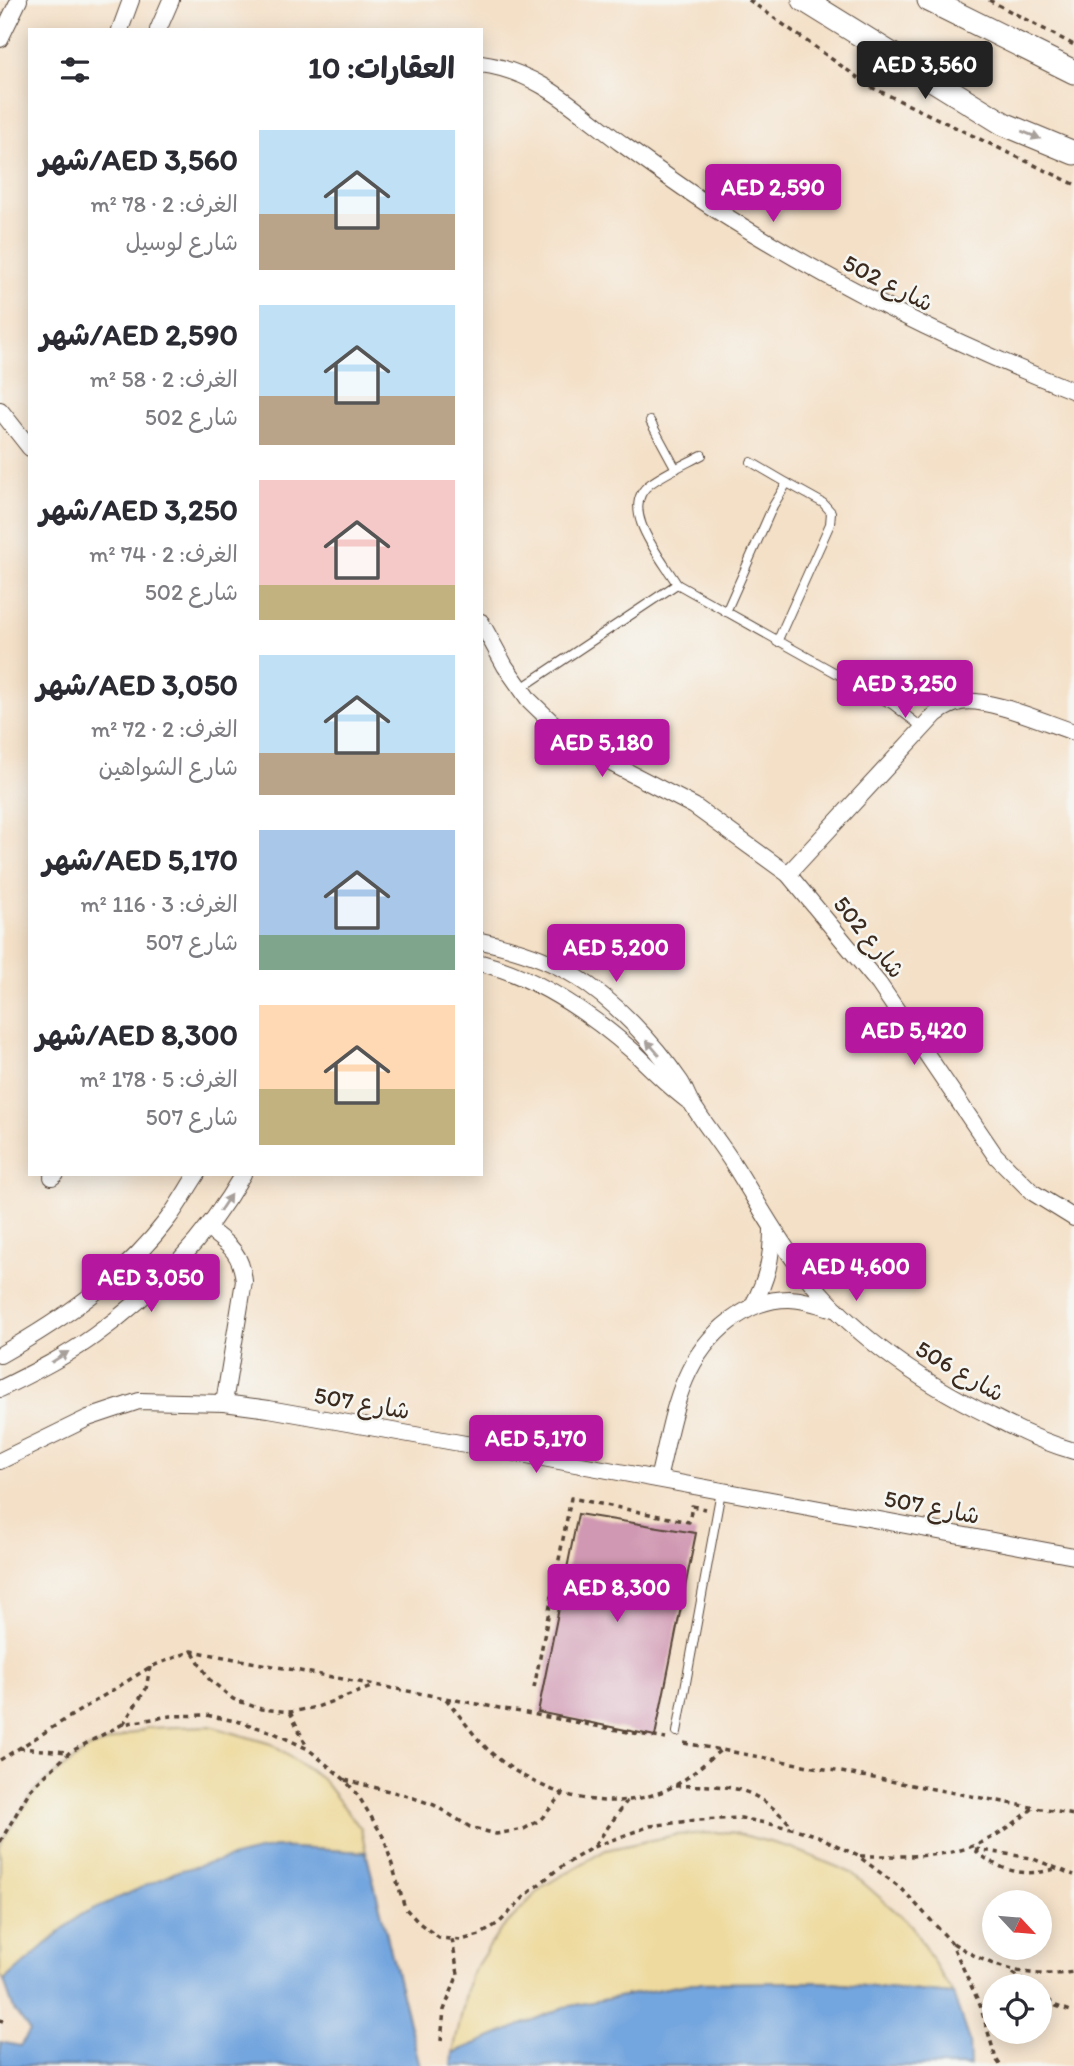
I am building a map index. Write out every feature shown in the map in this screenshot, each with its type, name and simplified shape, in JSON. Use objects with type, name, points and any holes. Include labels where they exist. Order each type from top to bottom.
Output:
[{"type":"street","points":[[0,39],[19,0]]},
{"type":"street","points":[[121,28],[131,0]]},
{"type":"street","points":[[159,28],[171,0]]},
{"type":"street","points":[[804,0],[1004,124],[1074,153]]},
{"type":"street","points":[[929,0],[1074,72]]},
{"type":"street","name":"شارع 502","points":[[483,64],[505,67],[537,81],[621,144],[729,219],[824,276],[975,351],[1074,391]]},
{"type":"street","points":[[0,410],[28,445]]},
{"type":"street","name":"شارع 502","points":[[483,626],[520,689],[561,731],[603,759],[694,806],[788,874],[879,984],[995,1155],[1032,1192],[1074,1218]]},
{"type":"street","points":[[788,874],[936,714],[950,705],[964,701],[996,706],[1074,732]]},
{"type":"street","name":"شارع 506","points":[[483,942],[530,954],[576,976],[616,1008],[681,1082],[692,1104],[721,1144],[772,1229],[802,1270],[837,1310],[882,1351],[949,1395],[1010,1426],[1074,1451]]},
{"type":"street","name":"شارع 506","points":[[483,964],[516,975],[592,1019],[692,1104]]},
{"type":"street","points":[[0,1355],[45,1329],[104,1287],[134,1259],[168,1219],[196,1176]]},
{"type":"street","points":[[0,1389],[81,1344],[128,1310],[159,1281],[207,1228],[242,1176]]},
{"type":"street","points":[[207,1228],[235,1251],[242,1266],[244,1281],[224,1403]]},
{"type":"street","points":[[658,1479],[674,1414],[692,1362],[705,1343],[753,1305],[770,1267],[772,1229]]},
{"type":"street","points":[[753,1305],[793,1299],[837,1310]]},
{"type":"street","name":"شارع 507","points":[[0,1461],[88,1418],[139,1401],[224,1403],[1074,1556]]},
{"type":"lane","points":[[650,421],[676,469]]},
{"type":"lane","points":[[702,455],[649,485],[637,502],[638,520],[677,584],[893,705],[923,728]]},
{"type":"lane","points":[[751,462],[823,503],[831,512],[830,524],[777,642]]},
{"type":"lane","points":[[726,612],[786,483]]},
{"type":"lane","points":[[520,689],[677,584]]},
{"type":"lane","points":[[677,1732],[721,1491]]},
{"type":"path","points":[[749,0],[872,87],[1074,184]]},
{"type":"path","points":[[989,0],[1074,45]]},
{"type":"path","points":[[534,1688],[571,1498],[689,1522],[692,1506]]},
{"type":"path","points":[[192,1651],[209,1679],[233,1699],[261,1709],[289,1712],[317,1707],[376,1685]]},
{"type":"path","points":[[0,1760],[150,1667],[192,1651],[668,1740]]},
{"type":"path","points":[[123,1724],[146,1689],[150,1667]]},
{"type":"path","points":[[445,1698],[493,1755],[525,1778],[563,1794],[587,1799],[627,1801],[675,1786],[725,1785],[754,1795],[772,1805],[794,1829]]},
{"type":"path","points":[[289,1712],[308,1749]]},
{"type":"path","points":[[0,1842],[30,1790],[70,1752],[123,1724],[170,1716],[206,1715],[272,1732],[308,1749],[345,1780],[384,1838],[405,1908],[439,1938],[461,1940],[480,1935],[500,1922],[526,1895],[558,1869],[593,1847],[650,1826],[741,1818],[817,1836],[858,1856],[902,1889],[951,1942],[969,1954],[1015,1974]]},
{"type":"path","points":[[681,1742],[1074,1815]]},
{"type":"path","points":[[19,1748],[42,1752],[70,1752]]},
{"type":"path","points":[[675,1786],[721,1749]]},
{"type":"path","points":[[345,1780],[434,1805],[470,1827],[496,1834],[524,1829],[540,1819],[563,1794]]},
{"type":"path","points":[[593,1847],[627,1801]]},
{"type":"path","points":[[858,1856],[937,1856],[973,1848],[1011,1828],[1034,1808]]},
{"type":"path","points":[[973,1848],[1000,1868],[1020,1873],[1041,1873],[1060,1868]]},
{"type":"path","points":[[973,1848],[1031,1858],[1074,1875]]},
{"type":"path","points":[[441,2041],[444,2010],[458,1974],[452,1939]]},
{"type":"path","points":[[951,1942],[980,2005],[996,2059],[1001,2066]]},
{"type":"path","points":[[1012,1972],[1055,1975],[1074,1972]]},
{"type":"path","points":[[1052,2003],[1074,2012]]},
{"type":"sand","points":[[210,1726],[271,1744],[322,1779],[361,1829],[366,1852],[274,1847],[80,1915],[4,1981],[0,1975],[0,1846],[38,1787],[88,1749],[147,1728]]},
{"type":"sand","points":[[731,1832],[792,1848],[852,1873],[911,1925],[953,1994],[820,1982],[693,1983],[565,2007],[453,2053],[470,1976],[499,1932],[542,1887],[606,1850],[675,1835]]},
{"type":"water","points":[[274,1847],[366,1852],[420,2066],[0,2066],[0,2042],[20,2046],[30,2031],[14,2010],[4,1981],[80,1915],[178,1871]]},
{"type":"water","points":[[820,1982],[953,1994],[969,2041],[970,2066],[452,2066],[453,2053],[565,2007],[693,1983]]},
{"type":"building","points":[[578,1514],[696,1533],[655,1736],[538,1712]]}]
